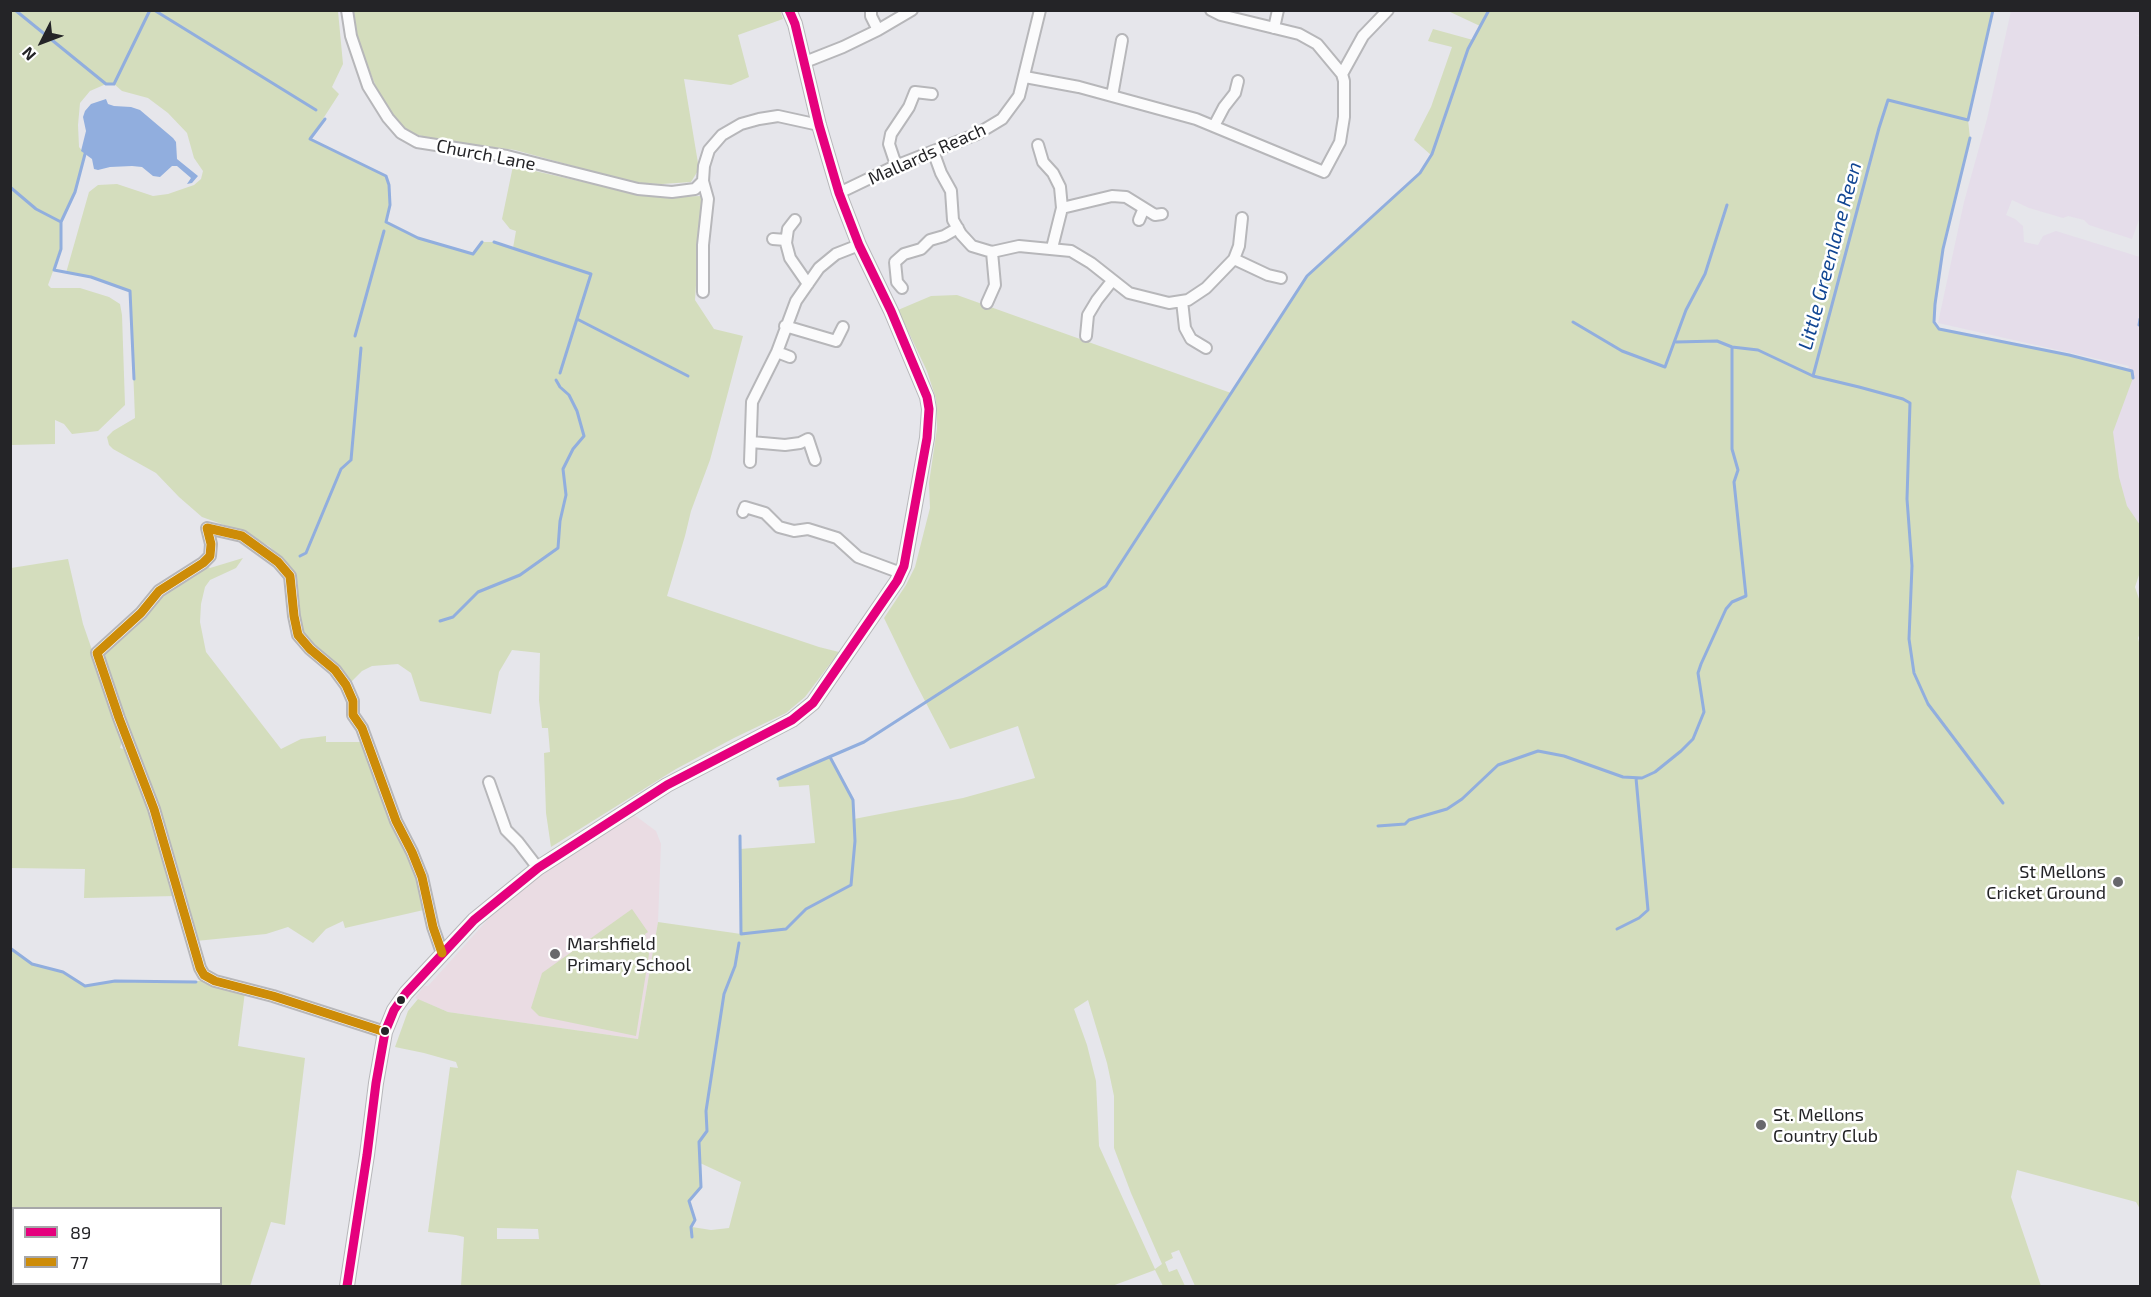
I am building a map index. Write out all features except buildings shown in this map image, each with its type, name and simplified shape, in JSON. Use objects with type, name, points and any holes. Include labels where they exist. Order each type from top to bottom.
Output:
[{"type":"street","name":"Church Lane","points":[[347,10],[351,36],[374,96],[401,133],[417,142],[507,156],[638,189],[672,192],[695,189],[703,181]]},
{"type":"street","points":[[347,1287],[385,1032],[394,1010],[418,979],[474,920],[538,868],[667,785],[797,716],[813,703],[901,573],[926,447],[929,409],[922,381],[859,245],[839,193],[789,10]]},
{"type":"street","points":[[805,62],[878,30],[912,10]]},
{"type":"street","name":"Mallards Reach","points":[[839,193],[896,165],[977,134],[1002,119],[1020,96],[1040,10]]},
{"type":"street","points":[[1024,77],[1112,96],[1196,119],[1324,172],[1340,142],[1344,117],[1342,74],[1317,44],[1299,34],[1221,15],[1211,10]]},
{"type":"street","points":[[1274,28],[1278,10]]},
{"type":"street","points":[[1342,74],[1363,36],[1388,10]]},
{"type":"street","points":[[867,12],[878,30]]},
{"type":"street","points":[[1112,96],[1122,40]]},
{"type":"street","points":[[1214,126],[1235,93],[1238,81]]},
{"type":"street","points":[[896,165],[889,144],[891,134],[909,107],[915,92],[932,94]]},
{"type":"street","points":[[703,292],[703,245],[708,199],[703,181],[704,166],[709,150],[722,135],[741,124],[777,116],[819,125]]},
{"type":"street","points":[[1038,145],[1043,162],[1053,173],[1060,187],[1062,208],[1052,248]]},
{"type":"street","points":[[933,151],[951,191],[953,220],[972,246],[992,252],[1019,246],[1071,251],[1091,263],[1129,293],[1148,299],[1169,303],[1188,300],[1206,288],[1234,259],[1239,246],[1242,218]]},
{"type":"street","points":[[1062,208],[1112,196],[1126,197],[1155,215],[1162,214]]},
{"type":"street","points":[[1139,220],[1144,208]]},
{"type":"street","points":[[795,220],[788,229],[786,240],[790,258],[808,284]]},
{"type":"street","points":[[902,288],[897,282],[895,262],[904,254],[921,249],[930,240],[944,236],[958,228]]},
{"type":"street","points":[[773,239],[786,240]]},
{"type":"street","points":[[750,462],[752,402],[777,352],[796,301],[819,267],[836,254],[859,245]]},
{"type":"street","points":[[987,303],[1001,286],[992,252]]},
{"type":"street","points":[[1234,259],[1265,268],[1281,278]]},
{"type":"street","points":[[1086,336],[1083,314],[1112,281]]},
{"type":"street","points":[[1182,301],[1185,328],[1191,339],[1206,348]]},
{"type":"street","points":[[785,326],[836,341],[843,327]]},
{"type":"street","points":[[777,352],[790,357]]},
{"type":"street","points":[[751,442],[785,445],[808,440],[815,460]]},
{"type":"street","points":[[743,512],[745,507],[765,513],[779,527],[794,531],[808,530],[837,538],[858,557],[901,573]]},
{"type":"street","points":[[385,1032],[273,996],[215,981],[204,975],[200,968],[154,809],[97,653],[141,613],[159,591],[203,563],[210,556],[211,544],[207,528],[242,536],[278,562],[291,576],[298,635],[310,650],[335,670],[346,685],[353,701],[354,715],[362,728],[396,821],[422,877],[433,927],[442,953]]},
{"type":"street","points":[[489,782],[501,832],[518,842],[538,868]]},
{"type":"shaded area","points":[[2011,11],[2140,11],[2140,36],[2134,34],[2140,37],[2140,217],[2132,239],[2089,225],[2084,220],[2068,216],[2063,218],[2029,208],[2012,200],[2006,215],[2023,226],[2024,242],[2038,245],[2043,236],[2056,231],[2140,257],[2140,534],[2123,506],[2110,430],[2129,366],[1938,323],[1964,202],[1987,119]]},
{"type":"shaded area","name":"Marshfield Primary School","points":[[633,814],[656,831],[661,844],[658,922],[638,1039],[448,1012],[415,998],[490,917],[533,880]]},
{"type":"green space","points":[[780,10],[783,19],[738,35],[749,77],[731,85],[684,79],[699,169],[691,182],[662,184],[635,183],[515,150],[439,140],[414,134],[394,120],[383,104],[356,37],[351,11]]},
{"type":"green space","points":[[10,11],[338,11],[343,64],[332,87],[339,94],[310,139],[386,176],[390,205],[387,222],[418,238],[473,254],[482,242],[494,242],[513,248],[516,231],[510,229],[502,219],[513,166],[632,193],[670,197],[702,196],[695,300],[714,329],[743,336],[710,460],[691,511],[667,596],[839,652],[805,697],[786,713],[676,769],[551,847],[546,813],[544,753],[550,752],[548,728],[542,728],[539,700],[540,653],[512,650],[499,672],[491,714],[420,701],[411,673],[398,664],[372,666],[362,671],[350,683],[332,660],[304,635],[298,621],[300,604],[297,600],[298,585],[295,575],[286,562],[269,546],[241,531],[202,517],[156,473],[109,445],[107,437],[135,418],[130,292],[91,277],[66,273],[89,192],[98,185],[117,184],[153,196],[168,194],[194,185],[201,179],[203,171],[194,158],[187,133],[168,113],[148,98],[122,91],[114,84],[106,84],[90,91],[80,103],[79,147],[85,154],[75,192],[61,222],[61,249],[48,285],[51,288],[80,288],[109,297],[120,304],[125,405],[98,431],[72,434],[64,424],[55,420],[55,444],[11,445]]},
{"type":"green space","points":[[1448,11],[1993,11],[1968,120],[1970,138],[1943,249],[1934,322],[1939,329],[2069,355],[2132,371],[2133,378],[2113,432],[2119,477],[2127,506],[2140,525],[2140,572],[2135,587],[2140,602],[2138,638],[2140,646],[2140,1209],[2136,1202],[2017,1170],[2011,1197],[2041,1286],[1195,1286],[1179,1250],[1171,1253],[1173,1258],[1165,1262],[1169,1272],[1177,1269],[1185,1286],[1163,1286],[1155,1270],[1112,1286],[461,1286],[464,1237],[428,1232],[450,1067],[458,1068],[456,1062],[395,1047],[408,1011],[418,999],[448,1012],[638,1039],[658,922],[741,934],[740,849],[815,843],[809,785],[779,787],[778,779],[830,757],[853,800],[854,819],[963,798],[1035,778],[1018,726],[950,749],[884,618],[915,567],[930,508],[929,483],[937,428],[936,399],[927,371],[898,310],[931,296],[957,295],[1231,393],[1307,276],[1420,173],[1431,155],[1414,140],[1431,107],[1452,47],[1428,41],[1433,29],[1473,40],[1480,26]],"holes":[[[1088,1000],[1107,1063],[1114,1096],[1114,1148],[1162,1264],[1155,1269],[1099,1146],[1096,1081],[1087,1045],[1074,1009]],[[700,1163],[741,1182],[729,1228],[711,1230],[692,1227],[695,1220],[689,1201],[701,1187]],[[497,1228],[538,1229],[539,1239],[497,1239]]]},
{"type":"green space","points":[[243,558],[236,568],[210,580],[205,587],[200,622],[206,652],[281,749],[301,739],[326,736],[326,742],[364,742],[414,861],[428,909],[345,928],[343,921],[326,929],[313,943],[288,927],[266,934],[196,941],[101,654],[158,598],[206,565],[210,568]]},
{"type":"green space","points":[[68,559],[83,624],[123,739],[120,748],[127,750],[152,816],[176,896],[84,898],[85,869],[11,868],[11,568]]},
{"type":"green space","points":[[632,909],[648,932],[645,934],[649,954],[636,1036],[539,1016],[531,1008],[542,973]]},
{"type":"green space","points":[[10,948],[32,964],[63,972],[85,986],[115,981],[205,981],[245,992],[238,1046],[305,1058],[285,1225],[271,1222],[250,1286],[11,1286]]},
{"type":"water","points":[[106,99],[108,104],[114,106],[140,110],[173,138],[176,142],[177,159],[198,176],[192,183],[187,184],[191,178],[177,166],[172,166],[160,177],[153,176],[142,167],[94,169],[92,159],[81,151],[86,131],[83,117],[91,104]]},
{"type":"waterway","points":[[15,10],[106,84],[114,84],[150,10]]},
{"type":"waterway","points":[[154,10],[316,110]]},
{"type":"waterway","points":[[778,779],[864,742],[1106,586],[1307,276],[1420,173],[1432,154],[1468,49],[1489,10]]},
{"type":"waterway","name":"Little Greenlane Reen","points":[[1993,10],[1968,120],[1888,100],[1813,376],[1903,399],[1910,403],[1907,499],[1912,566],[1909,639],[1914,673],[1928,704],[2003,803]]},
{"type":"waterway","points":[[325,119],[310,139],[386,176],[390,205],[386,222],[418,238],[473,254],[482,242]]},
{"type":"waterway","points":[[1970,138],[1943,249],[1934,322],[1939,329],[2069,355],[2132,371],[2133,378]]},
{"type":"waterway","points":[[85,154],[75,192],[61,222],[61,249],[54,270],[91,277],[130,291],[134,379]]},
{"type":"waterway","points":[[10,187],[36,209],[61,222]]},
{"type":"waterway","points":[[1573,322],[1622,351],[1665,367],[1686,310],[1705,274],[1727,205]]},
{"type":"waterway","points":[[355,336],[384,231]]},
{"type":"waterway","points":[[494,242],[591,274],[560,373]]},
{"type":"waterway","points":[[577,319],[688,376]]},
{"type":"waterway","points":[[2139,325],[2140,319]]},
{"type":"waterway","points":[[1676,342],[1717,341],[1732,347],[1758,350],[1813,376]]},
{"type":"waterway","points":[[1378,826],[1405,824],[1409,820],[1447,809],[1462,799],[1498,765],[1538,751],[1564,756],[1623,777],[1642,778],[1655,772],[1693,739],[1704,712],[1698,673],[1701,664],[1726,609],[1732,602],[1746,596],[1734,482],[1738,470],[1732,449],[1732,347]]},
{"type":"waterway","points":[[300,556],[306,553],[341,469],[351,460],[361,348]]},
{"type":"waterway","points":[[440,621],[453,617],[478,592],[520,575],[558,548],[560,521],[566,495],[563,469],[573,449],[584,436],[577,411],[569,395],[556,380]]},
{"type":"waterway","points":[[740,836],[741,934],[786,929],[806,909],[851,885],[855,841],[853,800],[830,757]]},
{"type":"waterway","points":[[1617,929],[1639,918],[1648,910],[1636,778]]},
{"type":"waterway","points":[[692,1237],[691,1227],[695,1220],[689,1201],[701,1187],[699,1142],[707,1131],[706,1111],[724,994],[735,966],[739,943]]},
{"type":"waterway","points":[[10,948],[32,964],[63,972],[85,986],[115,981],[196,982]]},
{"type":"transit line","name":"89","points":[[347,1286],[385,1032],[394,1010],[406,993],[474,920],[538,868],[667,785],[792,720],[813,703],[897,581],[904,566],[927,438],[929,409],[927,397],[891,311],[859,245],[839,193],[819,125],[795,24],[789,10]]},
{"type":"transit line","name":"77","points":[[385,1032],[273,996],[215,981],[204,975],[200,968],[154,809],[97,653],[141,613],[159,591],[203,563],[210,556],[211,544],[207,528],[242,536],[278,562],[290,576],[298,635],[310,649],[335,670],[346,685],[353,701],[353,715],[362,728],[396,821],[422,877],[433,927],[442,953]]},
{"type":"place","name":"St Mellons Cricket Ground","points":[[2118,882]]},
{"type":"place","name":"Marshfield Primary School","points":[[555,954]]},
{"type":"place","name":"St. Mellons Country Club","points":[[1761,1125]]}]
